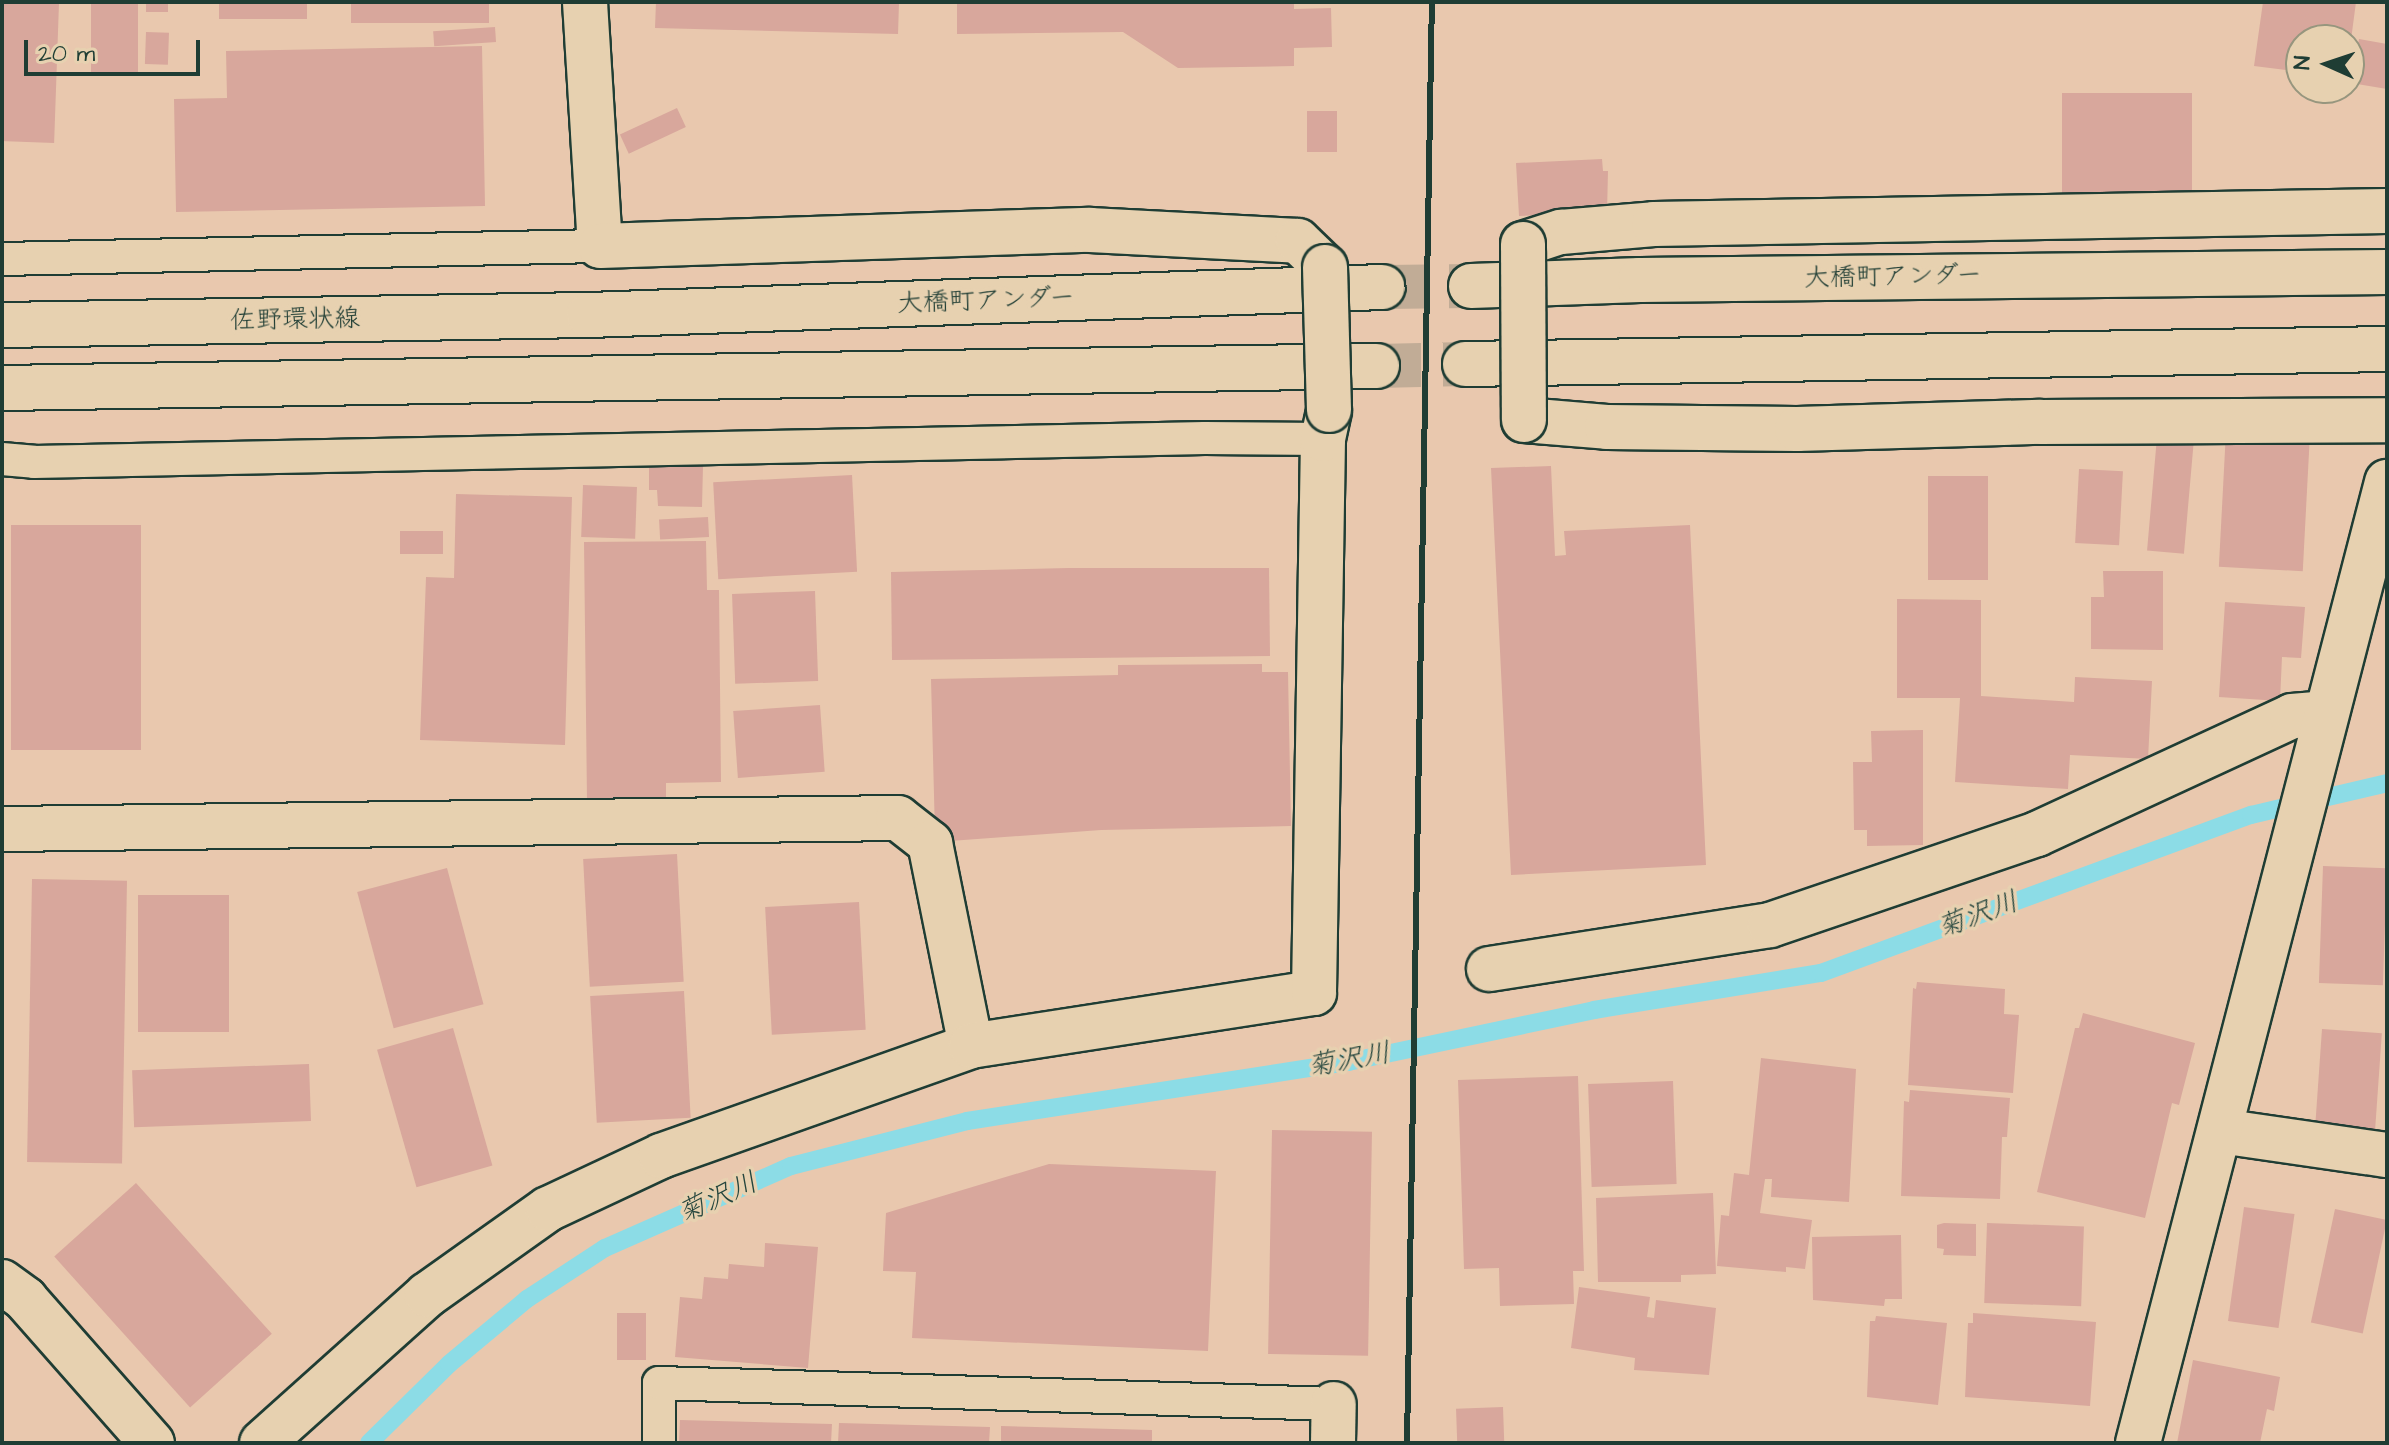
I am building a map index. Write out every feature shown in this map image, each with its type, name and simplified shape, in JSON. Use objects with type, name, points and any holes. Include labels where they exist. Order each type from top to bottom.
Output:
[{"type":"street","points":[[262,1443],[427,1295],[548,1209],[661,1156],[971,1046],[1314,993],[1326,424],[1325,267],[1298,241],[1090,230],[600,246],[585,2]]},
{"type":"street","points":[[2387,211],[1654,224],[1561,232],[1523,244],[1524,420],[1591,426],[1704,429],[2387,420]]},
{"type":"street","name":"大橋町アンダー","points":[[1471,286],[2387,272]]},
{"type":"street","name":"大橋町アンダー","points":[[589,315],[1383,287]]},
{"type":"street","name":"佐野環状線","points":[[2,325],[589,315]]},
{"type":"street","points":[[1465,364],[2387,349]]},
{"type":"street","points":[[2,388],[1377,366]]},
{"type":"street","points":[[2138,1443],[2387,482]]},
{"type":"street","points":[[1489,969],[1770,925],[2037,834],[2292,716],[2321,728]]},
{"type":"street","points":[[2,829],[898,818],[930,843],[971,1046]]},
{"type":"street","points":[[2220,1131],[2387,1155]]},
{"type":"street","points":[[2,1282],[25,1299],[152,1443]]},
{"type":"lane","points":[[2,259],[600,246]]},
{"type":"lane","points":[[2,459],[34,462],[1189,438],[1326,424]]},
{"type":"lane","points":[[659,1443],[659,1383],[1334,1423]]},
{"type":"building","points":[[2,2],[59,4],[54,143],[2,141]]},
{"type":"building","points":[[91,2],[138,2],[138,72],[91,72]]},
{"type":"building","points":[[146,2],[168,2],[168,12],[146,12]]},
{"type":"building","points":[[219,2],[307,2],[307,19],[219,19]]},
{"type":"building","points":[[351,2],[489,2],[489,23],[351,23]]},
{"type":"building","points":[[656,2],[899,2],[898,34],[655,28]]},
{"type":"building","points":[[957,2],[1294,2],[1294,9],[1331,8],[1332,47],[1294,48],[1294,66],[1178,68],[1123,32],[957,34]]},
{"type":"building","points":[[2263,2],[2356,2],[2353,24],[2285,24],[2285,70],[2254,66]]},
{"type":"building","points":[[495,27],[496,42],[434,46],[433,31]]},
{"type":"building","points":[[146,32],[169,33],[168,65],[145,64]]},
{"type":"building","points":[[2365,40],[2387,44],[2387,89],[2365,85]]},
{"type":"building","points":[[482,46],[485,206],[176,212],[174,99],[227,98],[226,51]]},
{"type":"building","points":[[2062,93],[2192,93],[2192,198],[2062,198]]},
{"type":"building","points":[[677,108],[686,127],[629,154],[620,135]]},
{"type":"building","points":[[1307,111],[1337,111],[1337,152],[1307,152]]},
{"type":"building","points":[[1602,159],[1603,171],[1608,171],[1607,213],[1519,216],[1516,163]]},
{"type":"building","points":[[2226,431],[2310,435],[2303,571],[2219,567]]},
{"type":"building","points":[[2157,437],[2194,440],[2184,554],[2147,551]]},
{"type":"building","points":[[649,464],[703,466],[702,507],[658,506],[657,490],[649,490]]},
{"type":"building","points":[[1551,466],[1555,556],[1566,555],[1564,531],[1690,525],[1706,865],[1511,875],[1491,468]]},
{"type":"building","points":[[2079,469],[2123,471],[2119,545],[2075,543]]},
{"type":"building","points":[[852,475],[857,572],[718,579],[713,482]]},
{"type":"building","points":[[1928,476],[1988,476],[1988,580],[1928,580]]},
{"type":"building","points":[[583,485],[637,487],[635,539],[581,537]]},
{"type":"building","points":[[456,494],[572,497],[565,745],[420,740],[426,577],[454,578]]},
{"type":"building","points":[[708,517],[709,537],[660,540],[659,520]]},
{"type":"building","points":[[11,525],[141,525],[141,750],[11,750]]},
{"type":"building","points":[[400,531],[443,531],[443,554],[400,554]]},
{"type":"building","points":[[706,541],[707,590],[719,590],[721,782],[666,783],[666,801],[587,801],[584,542]]},
{"type":"building","points":[[1269,568],[1270,656],[892,660],[891,572]]},
{"type":"building","points":[[2103,571],[2163,571],[2163,650],[2091,649],[2091,597],[2104,597]]},
{"type":"building","points":[[815,591],[818,681],[735,684],[732,594]]},
{"type":"building","points":[[1897,599],[1981,600],[1981,696],[2074,702],[2075,677],[2152,681],[2148,759],[2070,755],[2068,789],[1955,782],[1960,698],[1897,698]]},
{"type":"building","points":[[2225,602],[2305,607],[2301,658],[2282,657],[2280,701],[2219,697]]},
{"type":"building","points":[[1262,664],[1262,672],[1288,672],[1291,826],[1101,830],[950,841],[950,833],[935,834],[931,679],[1118,675],[1118,665]]},
{"type":"building","points":[[820,705],[825,772],[738,778],[733,711]]},
{"type":"building","points":[[1923,730],[1923,845],[1867,846],[1867,830],[1854,830],[1853,762],[1872,762],[1871,731]]},
{"type":"building","points":[[677,854],[684,982],[590,987],[583,859]]},
{"type":"building","points":[[2323,866],[2387,868],[2383,985],[2319,983]]},
{"type":"building","points":[[447,868],[483,1004],[394,1028],[357,892]]},
{"type":"building","points":[[32,879],[127,881],[122,1164],[27,1162]]},
{"type":"building","points":[[138,895],[229,895],[229,1032],[138,1032]]},
{"type":"building","points":[[859,902],[866,1030],[772,1035],[765,907]]},
{"type":"building","points":[[1917,982],[2005,989],[2004,1014],[2019,1015],[2013,1093],[1908,1085],[1913,988],[1916,989]]},
{"type":"building","points":[[684,991],[691,1118],[597,1123],[590,996]]},
{"type":"building","points":[[2083,1013],[2195,1043],[2179,1105],[2172,1103],[2145,1218],[2037,1192],[2075,1028],[2079,1028]]},
{"type":"building","points":[[453,1028],[492,1165],[416,1187],[377,1050]]},
{"type":"building","points":[[2322,1029],[2382,1033],[2375,1131],[2315,1127]]},
{"type":"building","points":[[1761,1058],[1856,1069],[1849,1202],[1771,1197],[1772,1179],[1765,1179],[1760,1213],[1812,1220],[1805,1269],[1786,1267],[1786,1272],[1717,1266],[1721,1215],[1729,1216],[1734,1173],[1749,1175]]},
{"type":"building","points":[[309,1064],[311,1121],[134,1127],[132,1070]]},
{"type":"building","points":[[1578,1076],[1584,1271],[1573,1271],[1574,1304],[1500,1306],[1499,1268],[1464,1269],[1458,1080]]},
{"type":"building","points":[[1673,1081],[1677,1184],[1592,1187],[1588,1084]]},
{"type":"building","points":[[1910,1090],[2010,1098],[2007,1137],[2002,1137],[2000,1199],[1901,1196],[1904,1101],[1909,1102]]},
{"type":"building","points":[[1272,1130],[1372,1132],[1368,1356],[1268,1354]]},
{"type":"building","points":[[1049,1164],[1216,1171],[1208,1351],[912,1338],[916,1272],[883,1271],[886,1213]]},
{"type":"building","points":[[136,1183],[272,1334],[190,1407],[54,1257]]},
{"type":"building","points":[[1713,1193],[1716,1274],[1681,1275],[1681,1282],[1598,1282],[1596,1198]]},
{"type":"building","points":[[2244,1207],[2295,1214],[2278,1328],[2228,1321]]},
{"type":"building","points":[[2335,1209],[2387,1220],[2363,1333],[2311,1322]]},
{"type":"building","points":[[1987,1223],[2084,1226],[2081,1306],[1984,1303]]},
{"type":"building","points":[[1976,1224],[1976,1256],[1943,1255],[1944,1249],[1937,1248],[1937,1225]]},
{"type":"building","points":[[1901,1235],[1902,1299],[1885,1299],[1884,1306],[1813,1300],[1812,1237]]},
{"type":"building","points":[[765,1243],[818,1247],[808,1368],[675,1357],[680,1297],[702,1299],[704,1277],[728,1279],[729,1264],[764,1267]]},
{"type":"building","points":[[1579,1287],[1650,1297],[1647,1317],[1654,1318],[1656,1300],[1716,1308],[1709,1375],[1634,1370],[1635,1358],[1571,1348]]},
{"type":"building","points":[[617,1313],[646,1313],[646,1360],[617,1360]]},
{"type":"building","points":[[1973,1313],[2096,1322],[2090,1406],[1965,1397],[1968,1323],[1973,1323]]},
{"type":"building","points":[[1876,1316],[1947,1323],[1938,1405],[1867,1397],[1870,1321],[1875,1321]]},
{"type":"building","points":[[2193,1360],[2280,1377],[2274,1411],[2267,1409],[2260,1443],[2177,1443]]},
{"type":"building","points":[[1503,1407],[1504,1443],[1457,1443],[1456,1409]]},
{"type":"building","points":[[680,1420],[832,1424],[831,1443],[679,1443]]},
{"type":"building","points":[[839,1423],[990,1427],[989,1443],[838,1443]]},
{"type":"building","points":[[1001,1426],[1152,1430],[1152,1443],[1001,1443]]},
{"type":"waterway","name":"菊沢川","points":[[369,1443],[449,1364],[527,1299],[605,1248],[791,1166],[967,1121],[1348,1062],[1594,1010],[1821,973],[2251,815],[2387,783]]},
{"type":"tunnel","points":[[1383,287],[1471,286]]},
{"type":"tunnel","points":[[1377,366],[1465,364]]},
{"type":"railway","points":[[1407,1443],[1432,2]]}]
